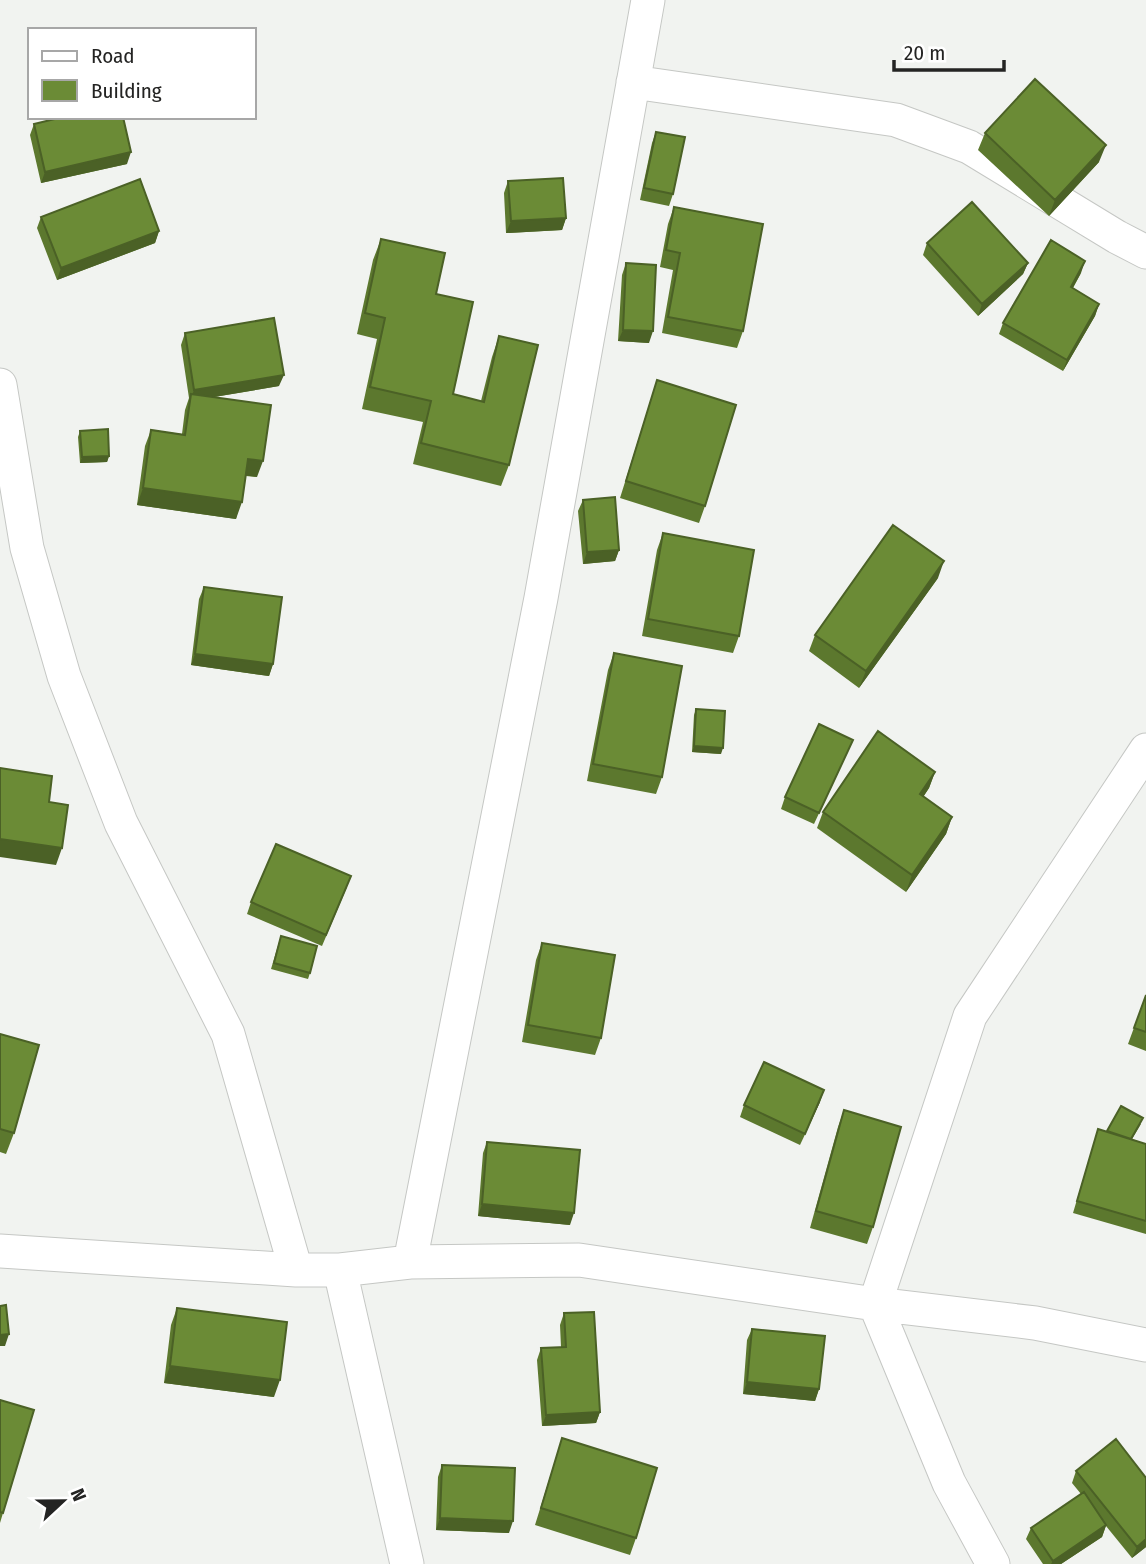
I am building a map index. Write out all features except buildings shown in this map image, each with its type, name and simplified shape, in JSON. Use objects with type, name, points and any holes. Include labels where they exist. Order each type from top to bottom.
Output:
[{"type":"street","points":[[410,1262],[541,598],[648,0]]},
{"type":"street","points":[[633,82],[896,120],[969,147],[1146,252]]},
{"type":"street","points":[[0,385],[13,548],[121,823],[228,1034],[296,1270]]},
{"type":"street","points":[[993,1564],[948,1483],[875,1304],[970,1016],[1146,750]]},
{"type":"street","points":[[0,1251],[296,1270],[340,1270],[410,1262],[579,1260],[875,1304],[1035,1323],[1146,1345]]},
{"type":"street","points":[[340,1270],[407,1564]]}]
